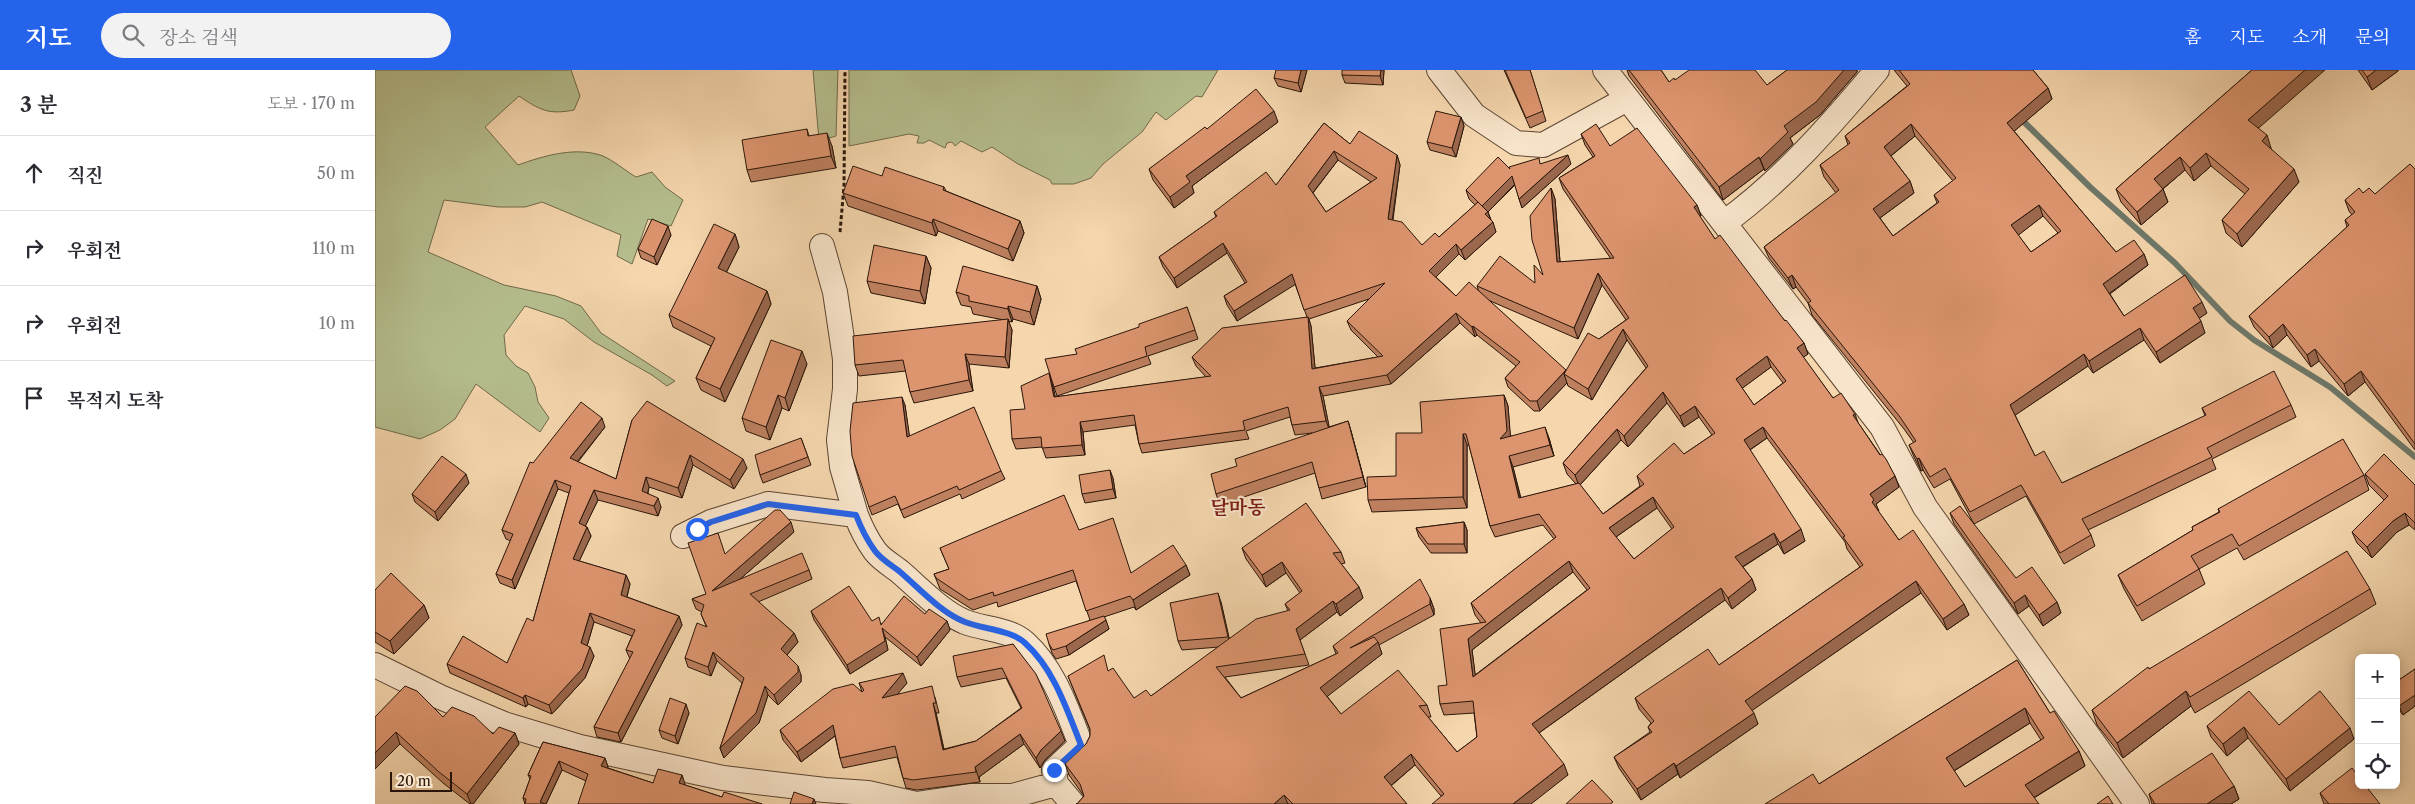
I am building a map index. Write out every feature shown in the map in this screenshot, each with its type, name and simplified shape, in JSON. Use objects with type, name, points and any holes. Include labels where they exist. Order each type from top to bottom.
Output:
[{"type":"street","points":[[1439,70],[1473,115],[1515,143],[1543,145],[1627,99]]},
{"type":"street","points":[[1605,70],[1882,427],[1925,507],[2137,804]]},
{"type":"street","points":[[1724,223],[1755,201],[1820,138],[1877,70]]},
{"type":"street","points":[[831,242],[835,292],[845,359],[845,389],[839,440],[842,467],[864,535],[877,553],[931,600],[963,621],[990,630],[1008,633],[1024,642],[1039,659],[1059,691],[1081,745],[1054,770],[1056,784],[1073,804]]},
{"type":"street","points":[[683,536],[711,522],[768,504],[856,515]]},
{"type":"street","points":[[375,665],[440,697],[504,724],[580,747],[723,778],[825,790],[868,792],[916,804],[970,796],[1012,796],[1056,784]]},
{"type":"path","points":[[831,242],[844,186],[845,70]]},
{"type":"green space","points":[[375,70],[571,70],[580,96],[574,110],[557,112],[545,110],[519,96],[485,127],[518,165],[560,153],[582,152],[603,156],[636,177],[652,172],[665,187],[683,200],[671,226],[648,219],[632,264],[617,256],[621,235],[542,202],[525,207],[498,207],[444,200],[428,252],[504,285],[556,296],[581,306],[601,333],[675,381],[667,386],[652,375],[594,342],[564,319],[525,306],[504,335],[506,355],[516,366],[528,373],[535,387],[538,402],[549,418],[540,432],[476,384],[455,419],[440,430],[420,439],[375,427]]},
{"type":"green space","points":[[813,70],[838,70],[836,136],[819,141]]},
{"type":"green space","points":[[849,70],[1218,70],[1202,97],[1196,96],[1166,120],[1156,112],[1142,132],[1103,164],[1091,178],[1074,184],[1052,184],[1050,180],[1018,164],[992,147],[982,152],[961,141],[955,146],[952,142],[947,143],[945,148],[929,140],[924,143],[917,143],[919,136],[909,134],[849,146]]},
{"type":"building","points":[[1276,70],[1301,70],[1298,83],[1274,78]]},
{"type":"building","points":[[1342,70],[1381,70],[1380,76],[1342,75]]},
{"type":"building","points":[[1505,70],[1530,70],[1543,111],[1526,118]]},
{"type":"building","points":[[1629,70],[1661,70],[1669,82],[1689,70],[1755,70],[1767,85],[1787,70],[1844,70],[1816,102],[1784,126],[1788,132],[1760,159],[1759,157],[1719,187]]},
{"type":"building","points":[[1899,70],[2033,70],[2048,88],[2007,123],[2116,252],[2134,240],[2144,254],[2103,284],[2124,316],[2185,275],[2202,302],[2193,308],[2201,321],[2156,352],[2140,328],[2089,361],[2084,354],[2010,405],[2035,456],[2044,451],[2062,483],[2206,415],[2202,408],[2274,371],[2291,405],[2207,448],[2212,457],[2082,519],[2091,535],[2060,553],[2021,485],[1970,512],[1945,468],[1930,477],[1909,445],[1916,441],[1900,417],[1808,303],[1811,301],[1792,275],[1788,278],[1764,247],[1839,190],[1820,165],[1850,143],[1845,136],[1910,84]],"holes":[[[1911,124],[1956,178],[1934,195],[1939,202],[1893,236],[1873,209],[1910,181],[1884,147]],[[2039,205],[2061,231],[2031,252],[2011,225]]]},
{"type":"building","points":[[2252,70],[2305,70],[2248,120],[2267,135],[2262,141],[2294,169],[2237,234],[2222,220],[2249,189],[2206,153],[2190,168],[2180,157],[2154,179],[2163,189],[2137,212],[2116,189]]},
{"type":"building","points":[[2362,70],[2376,70],[2367,77]]},
{"type":"building","points":[[1256,89],[1274,111],[1186,176],[1190,182],[1170,197],[1149,169],[1205,127],[1207,129]]},
{"type":"building","points":[[1436,111],[1461,117],[1452,148],[1427,142]]},
{"type":"building","points":[[1324,123],[1350,144],[1359,131],[1397,155],[1388,219],[1402,222],[1422,245],[1435,233],[1439,237],[1478,202],[1488,212],[1485,214],[1493,222],[1461,250],[1456,244],[1429,271],[1456,296],[1469,282],[1566,370],[1537,401],[1530,401],[1505,378],[1520,362],[1456,313],[1387,375],[1319,387],[1326,421],[1292,425],[1288,407],[1243,421],[1245,430],[1139,444],[1134,415],[1080,422],[1082,445],[1042,448],[1041,437],[1012,439],[1010,410],[1025,409],[1021,386],[1049,373],[1054,397],[1211,376],[1192,357],[1222,328],[1308,317],[1312,369],[1383,356],[1347,321],[1385,283],[1304,310],[1292,274],[1234,311],[1224,296],[1247,282],[1223,243],[1174,278],[1159,257],[1217,216],[1214,212],[1266,172],[1276,185]],"holes":[[[1334,151],[1377,178],[1326,212],[1308,186]]]},
{"type":"building","points":[[1596,124],[1610,146],[1637,128],[1697,205],[1694,207],[1715,239],[1720,235],[1804,343],[1797,348],[1833,398],[1841,393],[1855,414],[1853,415],[1880,455],[1882,454],[1886,459],[1895,476],[1870,494],[1874,500],[1872,502],[1899,540],[1913,530],[1964,604],[1943,619],[1916,581],[1745,701],[1754,713],[1676,766],[1674,763],[1637,789],[1614,757],[1652,732],[1648,727],[1654,721],[1635,698],[1708,649],[1719,665],[1863,565],[1843,537],[1845,536],[1763,427],[1744,440],[1801,529],[1780,543],[1774,533],[1735,557],[1752,579],[1728,598],[1721,588],[1532,724],[1564,764],[1513,804],[1432,804],[1444,794],[1411,754],[1384,777],[1407,804],[1293,804],[1284,795],[1274,804],[1077,804],[1084,796],[1080,784],[1065,764],[1086,744],[1090,736],[1090,729],[1068,676],[1104,655],[1108,671],[1113,668],[1134,698],[1146,690],[1151,696],[1256,619],[1290,610],[1285,604],[1302,591],[1282,562],[1262,575],[1242,548],[1306,503],[1341,552],[1333,553],[1359,587],[1336,604],[1333,601],[1296,629],[1305,654],[1216,667],[1241,698],[1338,653],[1333,646],[1420,579],[1430,598],[1430,604],[1350,648],[1374,637],[1378,642],[1320,688],[1341,714],[1398,670],[1427,705],[1419,706],[1457,752],[1477,737],[1473,701],[1440,704],[1438,686],[1447,685],[1440,629],[1486,622],[1471,603],[1556,537],[1539,514],[1490,526],[1466,434],[1463,434],[1463,497],[1368,500],[1367,477],[1396,476],[1396,433],[1422,433],[1420,402],[1504,395],[1507,431],[1500,439],[1545,427],[1550,445],[1509,456],[1519,498],[1579,483],[1603,514],[1644,484],[1637,476],[1674,443],[1684,454],[1715,433],[1695,406],[1680,416],[1663,392],[1624,436],[1617,429],[1575,475],[1563,463],[1648,366],[1623,329],[1588,389],[1564,374],[1588,333],[1599,339],[1629,318],[1598,273],[1574,328],[1477,286],[1500,256],[1535,283],[1534,265],[1543,275],[1532,240],[1530,216],[1551,188],[1557,262],[1614,258],[1559,178],[1595,156],[1581,134]],"holes":[[[1767,356],[1786,381],[1754,405],[1736,379]],[[1653,497],[1674,527],[1634,559],[1609,528]],[[1569,561],[1590,588],[1473,677],[1468,639]]]},
{"type":"building","points":[[807,129],[808,136],[827,133],[831,156],[747,170],[742,140]]},
{"type":"building","points":[[1568,155],[1519,199],[1512,176],[1482,206],[1466,190],[1498,157],[1510,169],[1509,167],[1539,158],[1540,164]]},
{"type":"building","points":[[2410,164],[2415,169],[2415,444],[2361,371],[2344,384],[2315,349],[2307,355],[2283,324],[2269,337],[2249,316],[2349,225],[2345,220],[2355,212],[2345,200],[2359,188],[2363,193],[2369,188],[2375,194]]},
{"type":"building","points":[[853,166],[882,176],[885,167],[944,187],[943,190],[1020,221],[1008,249],[933,219],[932,223],[843,193]]},
{"type":"building","points":[[652,219],[668,226],[654,257],[638,249]]},
{"type":"building","points":[[714,224],[735,234],[718,268],[767,291],[720,389],[696,378],[715,338],[669,315]]},
{"type":"building","points":[[874,245],[926,256],[920,291],[867,281]]},
{"type":"building","points":[[963,266],[1037,286],[1030,312],[1008,306],[1008,309],[969,301],[969,296],[956,292]]},
{"type":"building","points":[[1187,307],[1195,330],[1145,347],[1147,356],[1054,387],[1045,359],[1077,354],[1075,349],[1139,327],[1139,324]]},
{"type":"building","points":[[1008,319],[1005,357],[965,354],[969,380],[910,392],[903,360],[855,365],[853,336]]},
{"type":"building","points":[[771,340],[802,351],[785,398],[778,395],[766,427],[742,418]]},
{"type":"building","points":[[902,397],[907,437],[974,407],[1001,471],[959,490],[957,486],[901,510],[895,496],[869,507],[852,456],[850,431],[853,403]]},
{"type":"building","points":[[647,401],[743,459],[730,480],[690,455],[678,488],[646,477],[642,491],[658,498],[654,506],[594,490],[579,523],[587,527],[573,559],[626,575],[621,595],[679,616],[618,733],[594,727],[633,652],[626,650],[635,630],[590,613],[581,643],[590,647],[582,669],[549,705],[525,695],[523,698],[447,664],[463,636],[507,663],[527,618],[533,621],[571,486],[555,480],[512,580],[496,574],[513,534],[502,530],[530,462],[533,463],[581,402],[602,418],[570,458],[616,479],[632,420]]},
{"type":"building","points":[[1348,421],[1363,477],[1319,488],[1312,462],[1216,494],[1211,474],[1237,466],[1235,459]]},
{"type":"building","points":[[801,438],[808,457],[760,475],[755,455]]},
{"type":"building","points":[[2343,439],[2364,475],[2239,546],[2232,534],[2191,556],[2199,569],[2137,606],[2118,575],[2193,530],[2192,527],[2220,512],[2218,509]]},
{"type":"building","points":[[2384,454],[2415,485],[2415,523],[2405,513],[2393,521],[2367,547],[2352,532],[2388,496],[2365,474]]},
{"type":"building","points":[[442,456],[466,474],[435,512],[412,494]]},
{"type":"building","points":[[1110,470],[1113,489],[1082,494],[1079,475]]},
{"type":"building","points":[[1064,495],[1079,530],[1113,518],[1131,573],[1173,545],[1186,565],[1133,600],[1130,596],[1086,611],[1073,570],[994,596],[993,592],[969,600],[936,578],[934,574],[949,569],[940,548]]},
{"type":"building","points":[[1960,506],[2016,578],[2032,567],[2057,602],[2039,615],[2025,595],[2014,603],[1950,513]]},
{"type":"building","points":[[775,510],[780,510],[791,522],[712,591],[802,553],[809,570],[750,594],[794,633],[781,649],[798,666],[798,672],[774,695],[765,686],[756,713],[720,748],[744,678],[713,652],[708,667],[685,658],[697,623],[707,627],[701,614],[704,605],[692,599],[706,594],[688,543],[718,533],[725,554]]},
{"type":"building","points":[[1464,522],[1464,544],[1428,544],[1416,528]]},
{"type":"building","points":[[2347,551],[2370,589],[2190,697],[2186,691],[2117,743],[2092,710],[2148,667],[2149,669]]},
{"type":"building","points":[[391,573],[424,605],[390,641],[375,632],[375,590]]},
{"type":"building","points":[[849,586],[872,621],[879,617],[881,625],[904,596],[925,614],[929,609],[947,621],[917,657],[882,628],[885,641],[847,665],[811,611]]},
{"type":"building","points":[[1218,593],[1228,637],[1178,641],[1170,603]]},
{"type":"building","points":[[1104,616],[1106,620],[1066,646],[1053,650],[1049,644],[1046,634]]},
{"type":"building","points":[[1013,644],[1036,674],[1061,731],[1041,750],[1036,758],[1020,734],[975,767],[976,772],[913,780],[903,778],[895,746],[840,758],[833,725],[797,752],[780,730],[833,689],[853,684],[862,692],[864,690],[859,683],[903,673],[882,698],[932,686],[936,703],[933,703],[943,750],[976,741],[1022,708],[1002,668],[957,677],[953,656]]},
{"type":"building","points":[[2017,660],[2050,713],[2054,711],[2079,751],[2025,785],[2039,804],[1765,804],[1813,774],[1819,784]],"holes":[[[2025,708],[2044,738],[1965,787],[1946,758]]]},
{"type":"building","points":[[2415,669],[2415,695],[2400,705],[2400,699],[2400,679]]},
{"type":"building","points":[[405,686],[417,691],[443,717],[452,707],[474,716],[493,734],[499,727],[515,733],[467,794],[439,772],[396,732],[375,753],[375,717]]},
{"type":"building","points":[[2249,691],[2279,725],[2320,691],[2350,728],[2286,779],[2244,727],[2223,744],[2207,726]]},
{"type":"building","points":[[670,698],[686,704],[675,736],[659,730]]},
{"type":"building","points":[[543,742],[605,758],[601,766],[653,783],[658,769],[682,775],[679,783],[722,797],[724,792],[762,804],[578,804],[588,774],[559,761],[540,802],[545,804],[525,804],[526,799],[523,798],[531,776],[528,775]]},
{"type":"building","points":[[2212,753],[2234,786],[2207,804],[2155,804],[2149,794]]},
{"type":"building","points":[[2352,768],[2355,772],[2355,789],[2368,789],[2380,804],[2329,804],[2320,793]]},
{"type":"building","points":[[1592,780],[1613,802],[1610,804],[1566,804]]},
{"type":"building","points":[[794,792],[814,799],[812,804],[790,804]]},
{"type":"building","points":[[2108,796],[2113,804],[2097,804]]},
{"type":"waterway","points":[[2020,118],[2090,187],[2175,263],[2230,321],[2254,340],[2330,387],[2415,457]]},
{"type":"district","name":"달마동","points":[[1238,507]]},
{"type":"route","points":[[697,529],[711,522],[768,504],[856,515],[864,535],[877,553],[931,600],[963,621],[990,630],[1008,633],[1024,642],[1039,659],[1059,691],[1081,745],[1054,770]]}]
